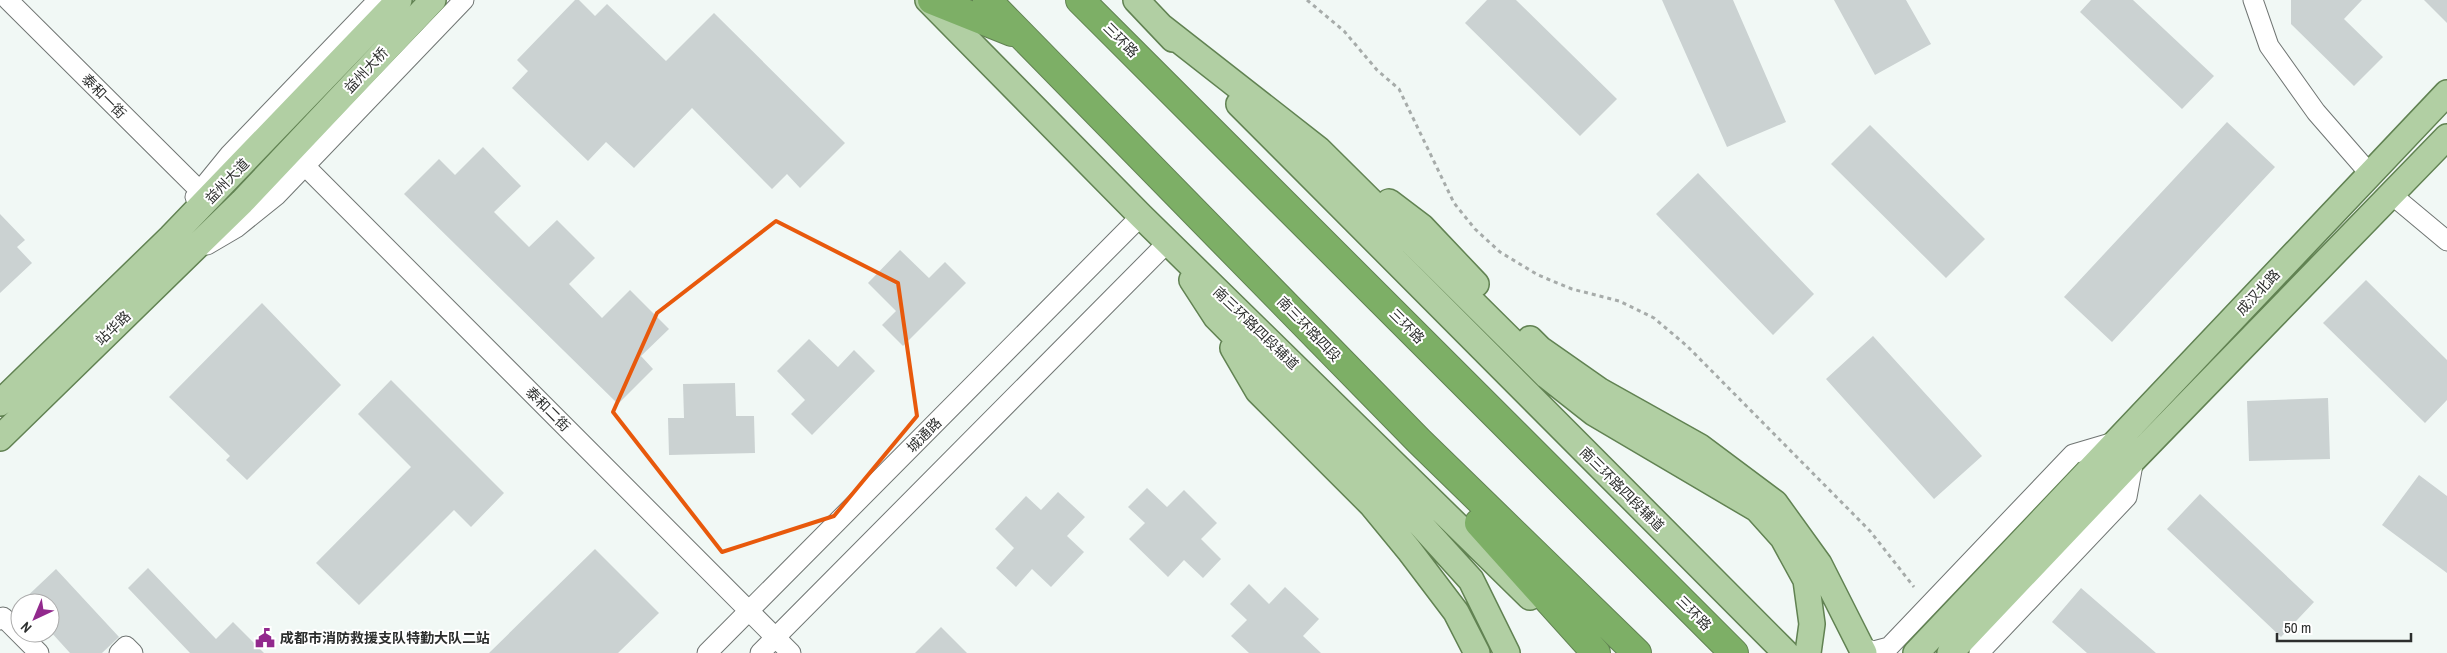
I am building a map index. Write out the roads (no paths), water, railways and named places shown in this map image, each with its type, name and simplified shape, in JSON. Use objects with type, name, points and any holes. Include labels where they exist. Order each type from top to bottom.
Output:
[{"type":"highway","points":[[932,0],[1022,36]]},
{"type":"highway","name":"南三环路四段","points":[[987,0],[1419,441],[1638,653]]},
{"type":"highway","name":"三环路","points":[[1080,0],[1734,653]]},
{"type":"highway","points":[[1278,298],[1596,653]]},
{"type":"main road","name":"益州大桥","points":[[291,132],[399,0]]},
{"type":"main road","name":"益州大桥","points":[[291,132],[433,0]]},
{"type":"main road","name":"南三环路四段辅道","points":[[928,0],[1141,216],[1587,653]]},
{"type":"main road","name":"南三环路四段辅道","points":[[1136,0],[1786,653]]},
{"type":"main road","name":"南三环路四段辅道","points":[[1162,28],[1422,227],[1540,349],[1600,390],[1700,447],[1775,503],[1819,564],[1862,650]]},
{"type":"main road","name":"成汉北路","points":[[1916,653],[2447,93]]},
{"type":"main road","name":"益州大道","points":[[226,218],[291,132]]},
{"type":"main road","name":"益州大道","points":[[171,237],[291,132]]},
{"type":"main road","name":"成汉北路","points":[[1950,653],[2087,511],[2134,459],[2447,137]]},
{"type":"main road","name":"南三环路四段辅道","points":[[1318,149],[1547,376],[1594,413],[1757,509],[1783,538],[1806,580],[1812,624],[1808,653]]},
{"type":"main road","name":"站华路","points":[[0,438],[226,218]]},
{"type":"main road","name":"站华路","points":[[0,403],[171,237]]},
{"type":"main road","points":[[1168,242],[1216,317],[1258,391],[1372,504],[1456,612],[1477,653]]},
{"type":"main road","points":[[1216,317],[1412,515],[1471,580],[1507,653]]},
{"type":"street","name":"泰和一街","points":[[8,0],[200,192]]},
{"type":"street","points":[[171,237],[181,217],[230,154],[378,0]]},
{"type":"street","points":[[188,255],[229,232],[278,195],[464,0]]},
{"type":"street","points":[[2253,0],[2269,46],[2316,112],[2370,174]]},
{"type":"street","name":"泰和二街","points":[[305,166],[790,653]]},
{"type":"street","points":[[2392,194],[2447,241]]},
{"type":"street","name":"城通路","points":[[707,653],[1141,216]]},
{"type":"street","points":[[760,653],[1168,242]]},
{"type":"street","points":[[1862,650],[1888,650],[2073,454],[2117,441]]},
{"type":"street","points":[[1979,653],[2127,497],[2134,459]]},
{"type":"street","points":[[0,620],[4,617],[39,653]]},
{"type":"street","points":[[119,653],[126,646],[133,653]]},
{"type":"place","name":"成都市消防救援支队特勤大队二站","points":[[265,638]]}]
